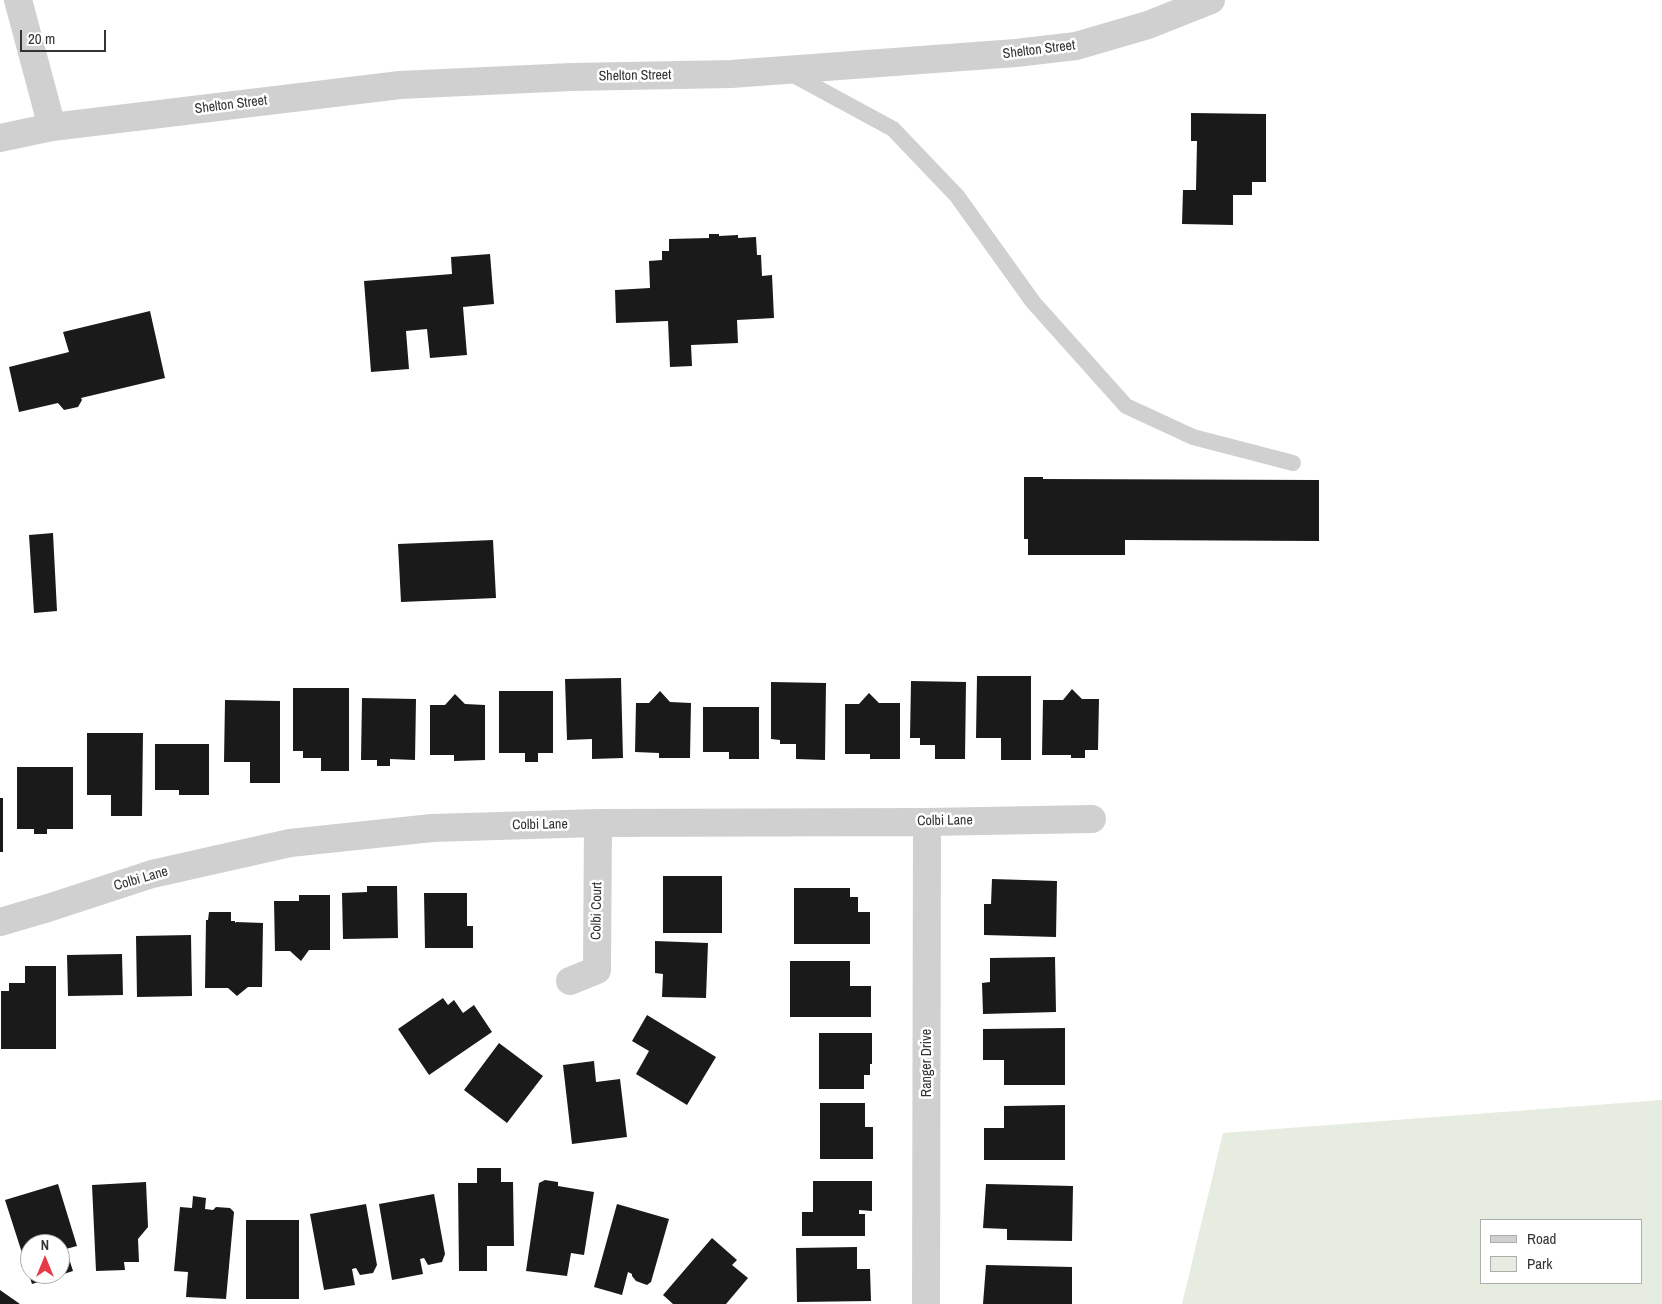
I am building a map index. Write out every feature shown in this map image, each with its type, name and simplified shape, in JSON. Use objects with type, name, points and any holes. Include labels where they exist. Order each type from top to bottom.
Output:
[{"type":"street","points":[[18,0],[52,127]]},
{"type":"street","name":"Shelton Street","points":[[0,138],[52,127],[400,85],[572,77],[731,74],[1016,54],[1076,46],[1148,25],[1212,0]]},
{"type":"street","name":"Colbi Lane","points":[[0,922],[152,874],[290,843],[432,828],[598,823],[927,822],[1092,819]]},
{"type":"street","name":"Ranger Drive","points":[[926,1304],[927,822]]},
{"type":"street","name":"Colbi Court","points":[[570,981],[597,970],[598,823]]},
{"type":"lane","points":[[786,71],[893,129],[957,196],[1033,302],[1126,406],[1193,437],[1293,463]]},
{"type":"green space","points":[[1662,1100],[1662,1304],[1182,1304],[1223,1133]]},
{"type":"building","points":[[1191,113],[1266,114],[1266,182],[1252,182],[1252,195],[1233,195],[1233,225],[1182,224],[1183,190],[1196,190],[1197,141],[1191,141]]},
{"type":"building","points":[[709,234],[719,234],[719,236],[738,235],[738,238],[756,237],[757,255],[761,255],[762,276],[772,275],[774,318],[737,320],[738,343],[691,345],[692,366],[670,367],[668,321],[616,323],[615,290],[650,288],[649,261],[662,260],[662,251],[669,251],[669,239],[709,238]]},
{"type":"building","points":[[490,254],[494,304],[463,307],[467,355],[430,358],[427,329],[406,331],[409,369],[371,372],[364,281],[452,274],[451,257]]},
{"type":"building","points":[[150,311],[165,378],[81,398],[82,400],[78,407],[64,410],[58,403],[19,412],[9,367],[69,352],[63,332]]},
{"type":"building","points":[[1024,477],[1043,477],[1043,479],[1319,480],[1319,541],[1125,540],[1125,555],[1028,555],[1028,539],[1024,539]]},
{"type":"building","points":[[53,533],[57,611],[34,613],[29,535]]},
{"type":"building","points":[[493,540],[496,598],[401,602],[398,544]]},
{"type":"building","points":[[977,676],[1031,676],[1031,760],[1001,760],[1001,738],[976,738]]},
{"type":"building","points":[[621,678],[623,758],[592,759],[592,739],[567,740],[565,679]]},
{"type":"building","points":[[911,681],[966,682],[965,759],[935,759],[935,745],[920,745],[920,738],[910,738]]},
{"type":"building","points":[[771,682],[826,683],[825,760],[796,759],[796,744],[780,744],[780,740],[771,739]]},
{"type":"building","points":[[293,688],[349,688],[349,771],[321,771],[321,758],[303,758],[303,751],[293,751]]},
{"type":"building","points":[[1072,689],[1082,699],[1099,699],[1098,750],[1085,750],[1085,758],[1071,758],[1071,755],[1042,755],[1043,700],[1063,700]]},
{"type":"building","points":[[499,691],[553,691],[553,753],[538,753],[538,762],[525,762],[525,753],[499,753]]},
{"type":"building","points":[[660,691],[670,702],[691,703],[690,758],[659,758],[659,753],[635,752],[636,703],[649,703]]},
{"type":"building","points":[[869,693],[879,703],[900,703],[900,759],[870,759],[870,754],[845,754],[845,704],[859,704]]},
{"type":"building","points":[[455,694],[465,704],[485,705],[485,760],[454,761],[454,755],[430,755],[430,705],[445,705]]},
{"type":"building","points":[[362,698],[416,699],[415,760],[390,759],[390,766],[377,766],[377,760],[361,760]]},
{"type":"building","points":[[225,700],[280,701],[280,783],[250,783],[250,762],[224,762]]},
{"type":"building","points":[[703,707],[759,707],[759,759],[729,759],[729,752],[703,752]]},
{"type":"building","points":[[87,733],[143,733],[142,816],[111,816],[111,795],[87,795]]},
{"type":"building","points":[[155,744],[209,744],[209,795],[179,795],[179,790],[155,790]]},
{"type":"building","points":[[17,767],[73,767],[73,829],[47,829],[47,834],[34,834],[34,829],[17,829]]},
{"type":"building","points":[[0,798],[3,798],[3,852],[0,852]]},
{"type":"building","points":[[663,876],[722,876],[722,933],[663,933]]},
{"type":"building","points":[[992,879],[1057,881],[1056,937],[984,935],[984,904],[991,904]]},
{"type":"building","points":[[367,886],[397,886],[398,938],[343,939],[342,893],[367,892]]},
{"type":"building","points":[[794,888],[850,888],[850,897],[858,897],[858,912],[870,912],[870,944],[794,944]]},
{"type":"building","points":[[424,893],[467,893],[467,926],[473,926],[473,948],[425,948]]},
{"type":"building","points":[[299,895],[330,895],[330,950],[309,950],[301,961],[290,951],[275,951],[274,901],[299,901]]},
{"type":"building","points":[[209,912],[231,912],[231,921],[235,921],[235,923],[263,923],[262,987],[248,987],[237,996],[228,988],[205,988],[206,920],[208,920]]},
{"type":"building","points":[[191,935],[192,996],[137,997],[136,936]]},
{"type":"building","points":[[655,941],[708,943],[706,998],[662,997],[663,974],[655,973]]},
{"type":"building","points":[[122,954],[123,995],[68,996],[67,955]]},
{"type":"building","points":[[1055,957],[1056,1012],[983,1014],[982,983],[990,982],[990,958]]},
{"type":"building","points":[[790,961],[850,961],[850,986],[871,986],[871,1017],[790,1017]]},
{"type":"building","points":[[25,966],[56,966],[56,1049],[1,1049],[1,991],[9,991],[9,983],[25,983]]},
{"type":"building","points":[[443,998],[448,1005],[454,1000],[463,1013],[474,1005],[492,1032],[429,1075],[398,1029]]},
{"type":"building","points":[[647,1015],[716,1057],[687,1105],[636,1074],[649,1051],[632,1041]]},
{"type":"building","points":[[1065,1028],[1065,1085],[1004,1085],[1004,1060],[983,1060],[983,1029]]},
{"type":"building","points":[[819,1033],[872,1033],[872,1064],[870,1064],[870,1075],[864,1075],[864,1089],[819,1089]]},
{"type":"building","points":[[499,1043],[543,1076],[507,1123],[464,1090]]},
{"type":"building","points":[[594,1061],[596,1082],[620,1079],[627,1137],[572,1144],[563,1065]]},
{"type":"building","points":[[820,1103],[865,1103],[865,1127],[873,1127],[873,1159],[820,1159]]},
{"type":"building","points":[[1065,1105],[1065,1160],[984,1160],[984,1128],[1004,1128],[1004,1106]]},
{"type":"building","points":[[477,1168],[501,1168],[501,1182],[513,1182],[514,1246],[487,1246],[487,1271],[459,1271],[458,1183],[477,1183]]},
{"type":"building","points":[[545,1180],[558,1182],[558,1186],[594,1192],[584,1255],[571,1253],[567,1276],[526,1271],[539,1183]]},
{"type":"building","points":[[813,1181],[872,1181],[872,1211],[859,1210],[859,1214],[865,1214],[865,1236],[802,1236],[802,1212],[813,1212]]},
{"type":"building","points":[[146,1182],[148,1227],[138,1239],[139,1262],[124,1262],[125,1270],[96,1271],[92,1185]]},
{"type":"building","points":[[58,1184],[77,1246],[70,1248],[70,1234],[20,1234],[20,1247],[5,1200]]},
{"type":"building","points":[[986,1184],[1073,1186],[1072,1241],[1007,1240],[1007,1229],[983,1228]]},
{"type":"building","points":[[434,1194],[445,1254],[442,1262],[428,1265],[424,1258],[420,1259],[423,1274],[392,1280],[379,1204]]},
{"type":"building","points":[[193,1196],[206,1198],[205,1209],[213,1210],[216,1207],[230,1208],[234,1212],[226,1299],[186,1297],[188,1272],[174,1271],[180,1207],[192,1208]]},
{"type":"building","points":[[366,1204],[377,1265],[373,1273],[360,1275],[356,1268],[352,1269],[355,1285],[324,1290],[310,1214]]},
{"type":"building","points":[[617,1204],[669,1219],[651,1282],[647,1285],[636,1281],[632,1274],[628,1272],[622,1295],[594,1287]]},
{"type":"building","points":[[246,1220],[299,1220],[299,1299],[246,1299]]},
{"type":"building","points":[[712,1238],[737,1260],[732,1265],[748,1278],[726,1304],[673,1304],[663,1295]]},
{"type":"building","points":[[857,1247],[857,1269],[870,1269],[871,1301],[797,1302],[796,1248]]},
{"type":"building","points":[[986,1265],[1072,1267],[1072,1304],[983,1304]]},
{"type":"building","points":[[0,1290],[20,1304],[0,1304]]}]
